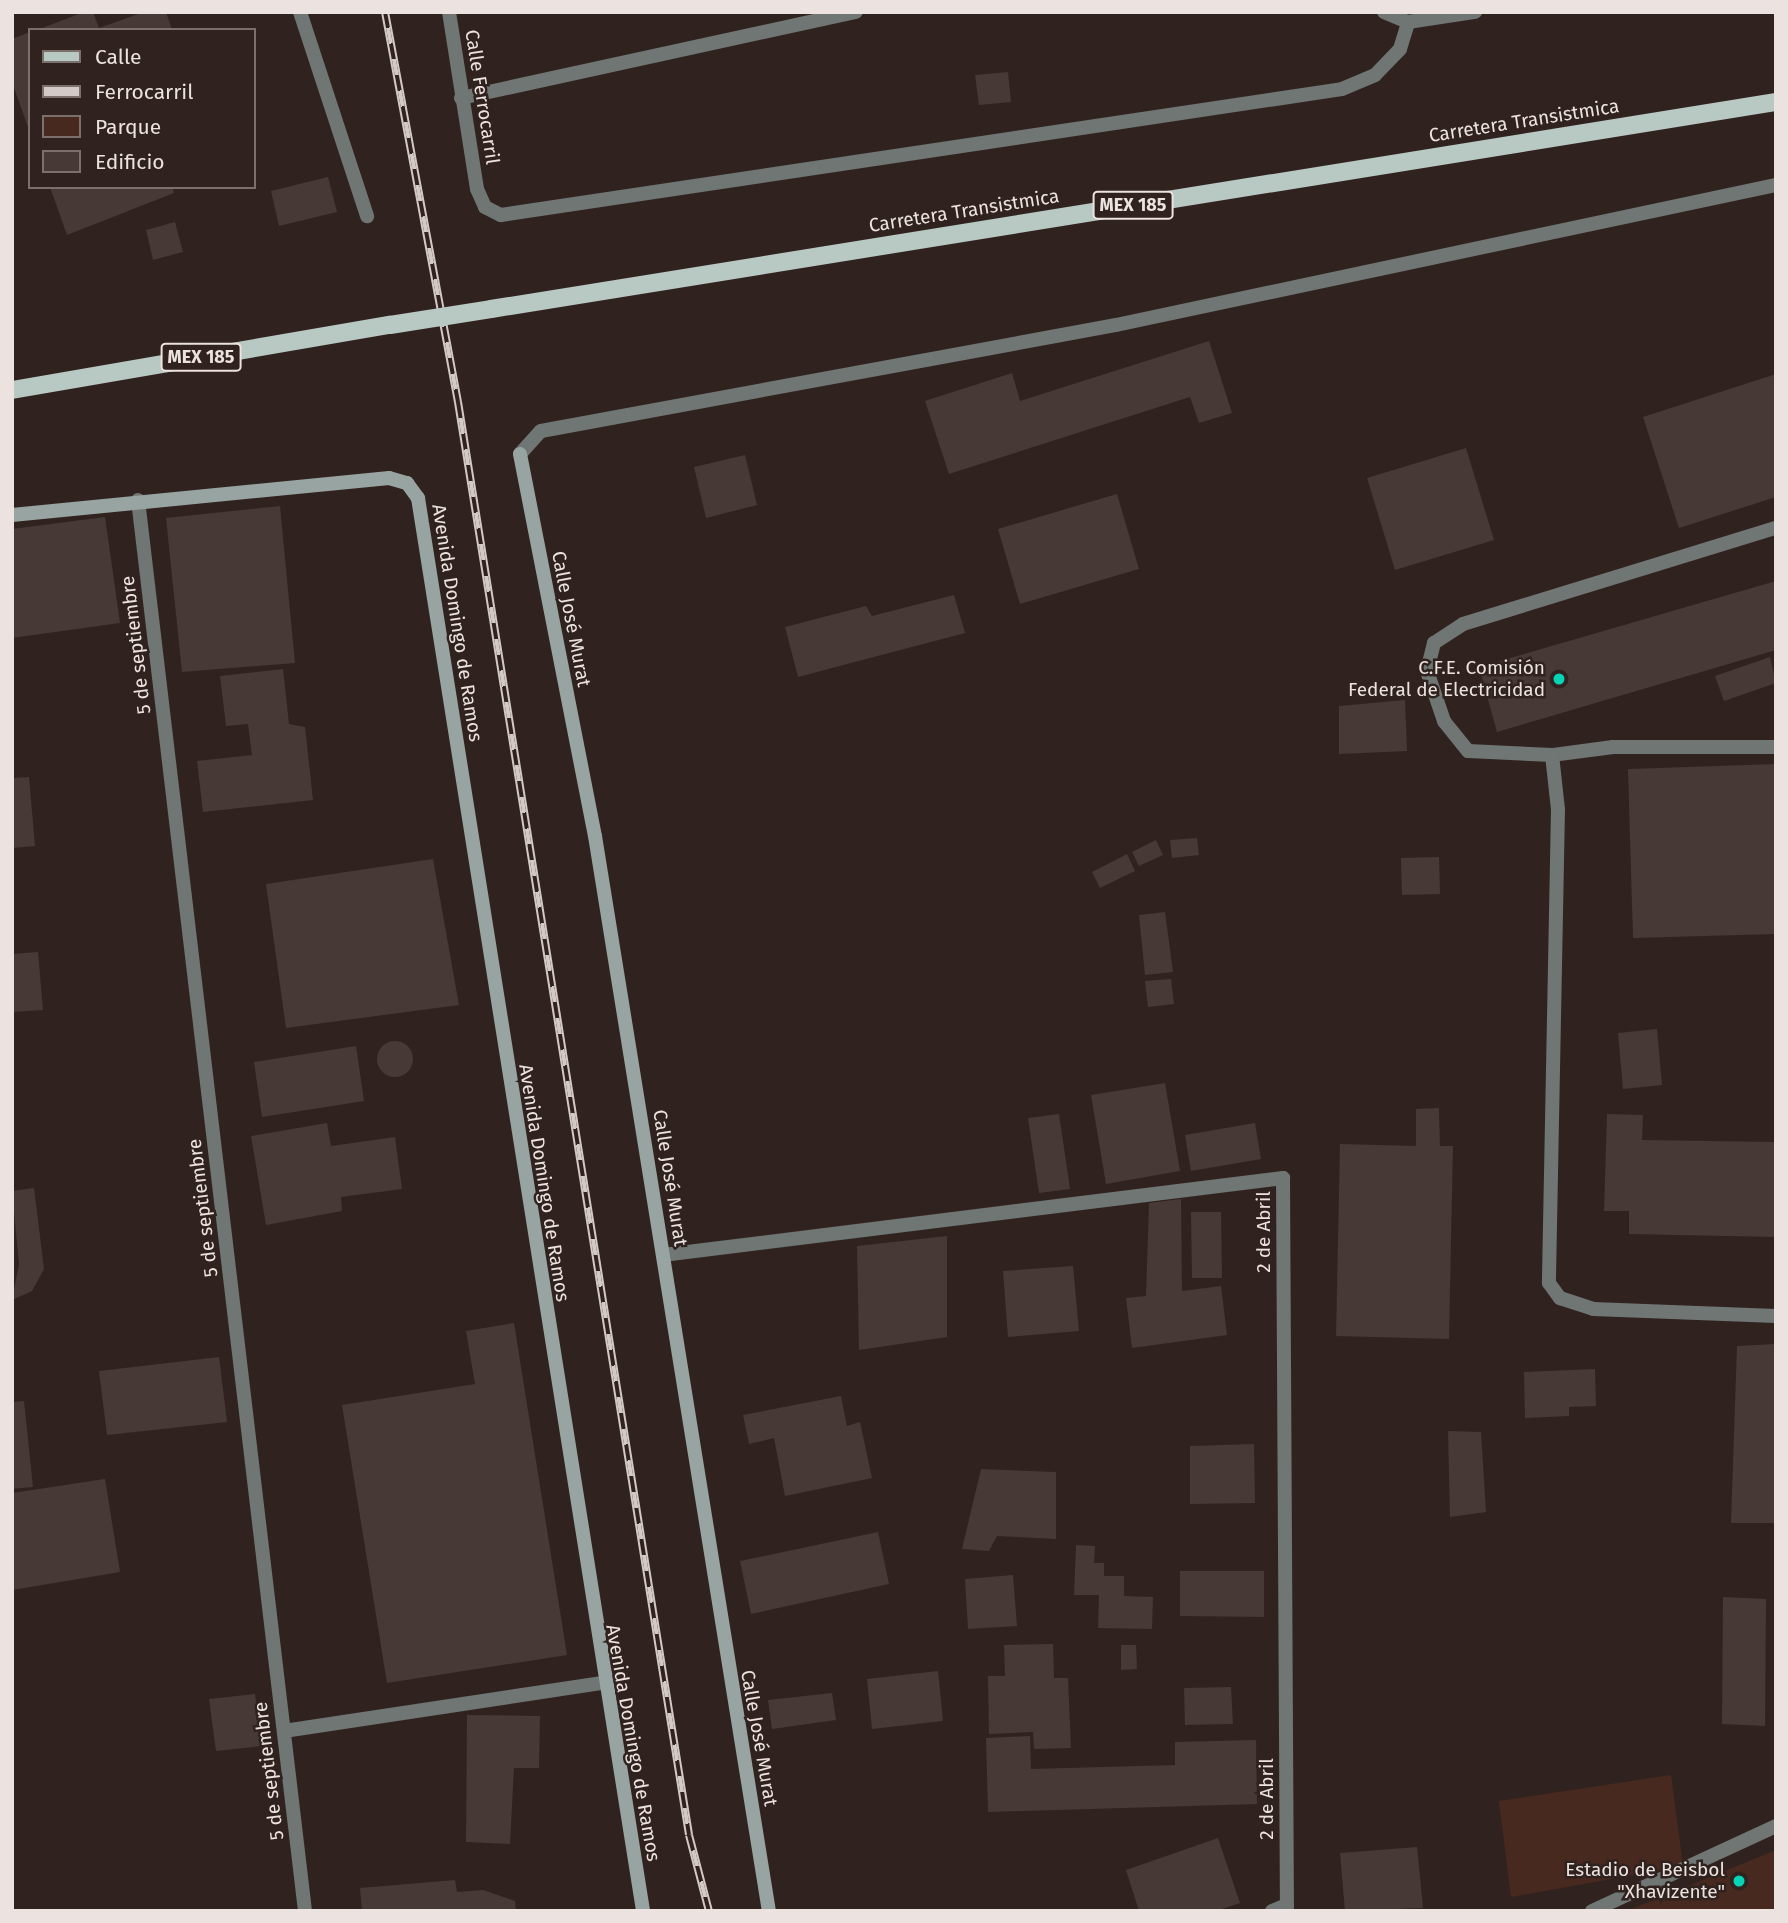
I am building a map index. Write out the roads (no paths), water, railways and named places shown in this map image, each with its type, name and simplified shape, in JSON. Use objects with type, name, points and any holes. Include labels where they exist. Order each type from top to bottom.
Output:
[{"type":"main road","name":"Carretera Transistmica","points":[[12,390],[390,325],[1776,102]]},
{"type":"street","points":[[300,12],[367,216]]},
{"type":"street","name":"Calle Ferrocarril","points":[[449,12],[477,189],[485,207],[523,214],[1342,89],[1375,75],[1400,49],[1408,22]]},
{"type":"street","points":[[461,98],[856,12]]},
{"type":"street","points":[[1384,12],[1408,22],[1475,12]]},
{"type":"street","name":"Calle José Murat","points":[[769,1911],[596,836],[520,454],[541,431],[1116,326],[1776,185]]},
{"type":"street","name":"Avenida Domingo de Ramos","points":[[138,500],[389,478],[407,484],[418,498],[602,1683],[643,1911]]},
{"type":"street","points":[[12,515],[138,500]]},
{"type":"street","name":"5 de septiembre","points":[[138,500],[305,1911]]},
{"type":"street","points":[[1776,528],[1463,624],[1434,643],[1427,671],[1444,721],[1468,751],[1552,755],[1613,747],[1776,747]]},
{"type":"street","points":[[1552,755],[1558,809],[1549,1283],[1560,1298],[1593,1309],[1776,1316]]},
{"type":"street","name":"2 de Abril","points":[[663,1255],[1283,1178],[1287,1908]]},
{"type":"street","points":[[284,1731],[602,1683]]},
{"type":"street","points":[[1591,1911],[1776,1826]]},
{"type":"street","points":[[1272,1911],[1287,1908]]},
{"type":"railway","points":[[385,12],[458,402],[689,1835],[709,1911]]},
{"type":"place","name":"C.F.E. Comisión Federal de Electricidad","points":[[1559,679]]},
{"type":"place","name":"Estadio de Beisbol \"Xhavizente\"","points":[[1739,1881]]}]
